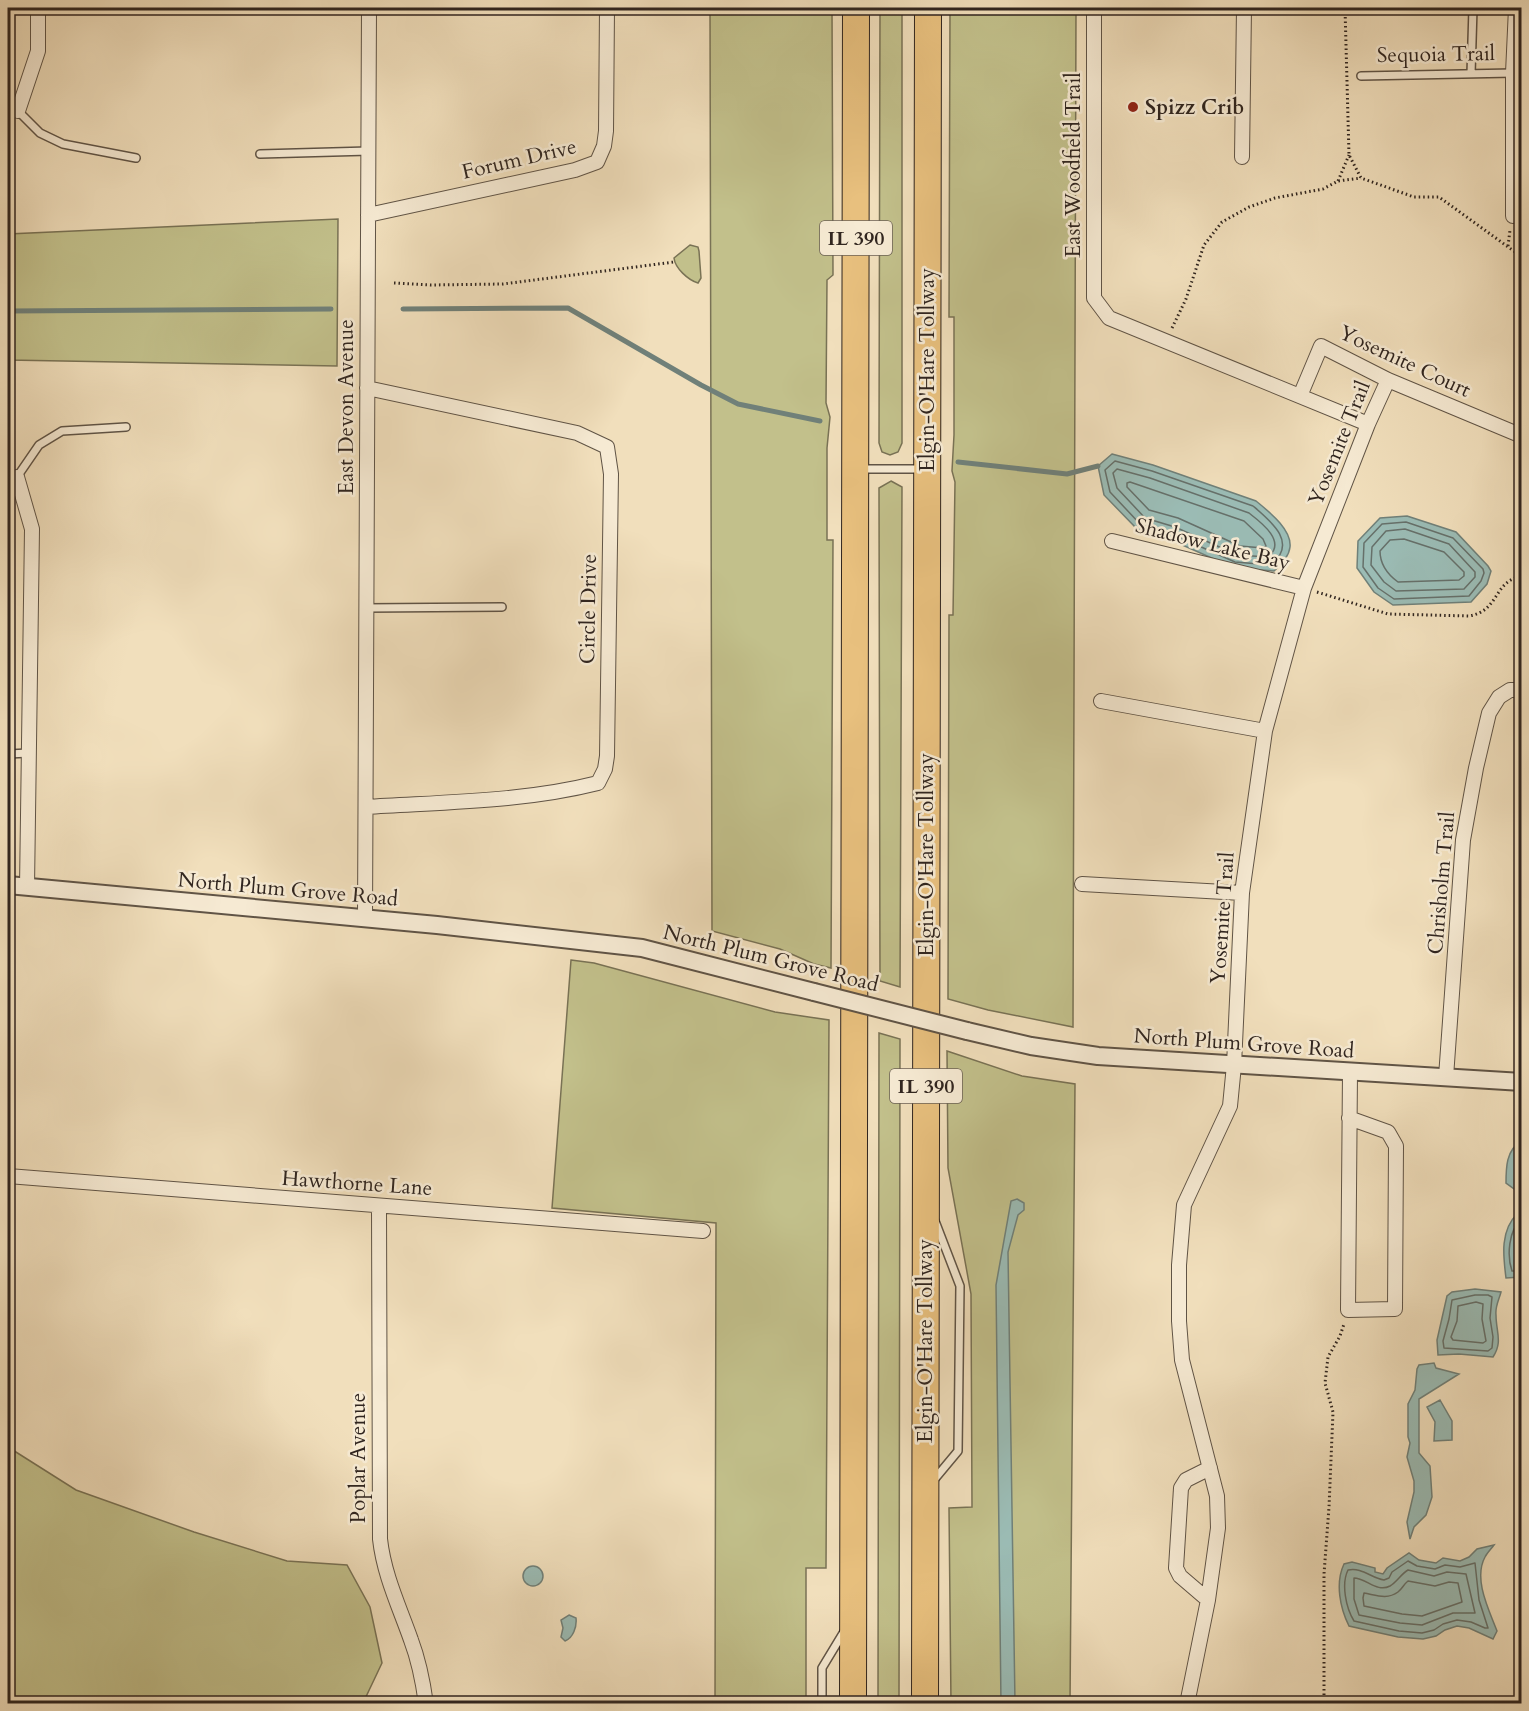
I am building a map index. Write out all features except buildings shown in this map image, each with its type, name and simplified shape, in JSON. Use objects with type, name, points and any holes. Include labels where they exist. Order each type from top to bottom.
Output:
[{"type":"highway","name":"IL 390","points":[[853,1704],[856,8]]},
{"type":"highway","name":"Elgin-O'Hare Tollway","points":[[925,1704],[928,8]]},
{"type":"street","points":[[13,113],[38,51],[38,8]]},
{"type":"street","name":"East Devon Avenue","points":[[365,918],[369,8]]},
{"type":"street","name":"Forum Drive","points":[[369,215],[575,170],[597,162],[604,146],[606,131],[607,8]]},
{"type":"street","name":"East Woodfield Trail","points":[[1094,8],[1094,298],[1109,318],[1165,341]]},
{"type":"street","points":[[1242,157],[1244,8]]},
{"type":"street","name":"Sequoia Trail","points":[[1513,216],[1513,73],[1516,8]]},
{"type":"street","points":[[1165,341],[1368,424]]},
{"type":"street","name":"Yosemite Court","points":[[1300,396],[1321,346],[1388,380],[1521,436]]},
{"type":"street","name":"Yosemite Trail","points":[[1187,1704],[1208,1600],[1218,1528],[1217,1496],[1182,1360],[1179,1265],[1184,1205],[1230,1106],[1242,893],[1265,731],[1304,588],[1368,424],[1388,380]]},
{"type":"street","name":"Circle Drive","points":[[366,807],[498,798],[572,790],[598,783],[605,769],[607,756],[611,474],[607,447],[577,433],[367,388]]},
{"type":"street","points":[[17,477],[32,529],[27,887]]},
{"type":"street","name":"Shadow Lake Bay","points":[[1112,541],[1304,588]]},
{"type":"street","name":"Chrisholm Trail","points":[[1446,1077],[1462,840],[1489,713],[1499,697],[1510,690],[1521,690]]},
{"type":"street","points":[[1101,701],[1265,731]]},
{"type":"street","points":[[1082,884],[1242,893]]},
{"type":"street","name":"North Plum Grove Road","points":[[8,885],[365,918],[642,948],[967,1031],[1031,1046],[1098,1056],[1521,1082]]},
{"type":"street","points":[[1349,1118],[1388,1132],[1396,1146],[1395,1309],[1348,1310],[1349,1118],[1350,1072]]},
{"type":"street","name":"Hawthorne Lane","points":[[8,1176],[703,1231]]},
{"type":"street","name":"Poplar Avenue","points":[[379,1206],[380,1539],[387,1578],[422,1675],[426,1704]]},
{"type":"street","points":[[1208,1600],[1180,1576],[1176,1568],[1180,1488],[1186,1480],[1210,1468]]},
{"type":"lane","points":[[1470,74],[1473,8]]},
{"type":"lane","name":"Sequoia Trail","points":[[1360,76],[1513,73]]},
{"type":"lane","points":[[13,113],[40,133],[63,144],[136,158]]},
{"type":"lane","points":[[261,154],[369,151]]},
{"type":"lane","points":[[17,477],[39,445],[62,431],[126,427]]},
{"type":"lane","points":[[855,469],[926,469]]},
{"type":"lane","points":[[366,608],[502,607]]},
{"type":"lane","points":[[8,754],[29,753]]},
{"type":"lane","points":[[925,1490],[958,1451],[960,1286],[926,1196]]},
{"type":"lane","points":[[822,1704],[822,1668],[852,1618]]},
{"type":"path","points":[[1338,181],[1349,155],[1346,8]]},
{"type":"path","points":[[1349,155],[1361,178]]},
{"type":"path","points":[[1165,341],[1186,300],[1204,245],[1222,222],[1249,207],[1275,198],[1323,189],[1338,181],[1361,178],[1414,197],[1439,197],[1521,257]]},
{"type":"path","points":[[394,283],[503,284],[674,262]]},
{"type":"path","points":[[1304,588],[1388,614],[1469,616],[1481,614],[1511,578],[1521,576]]},
{"type":"path","points":[[1324,1704],[1324,1575],[1333,1412],[1324,1383],[1328,1357],[1340,1336],[1348,1310]]},
{"type":"shaded area","points":[[710,8],[832,8],[833,275],[827,280],[826,403],[830,417],[827,448],[827,540],[833,540],[831,968],[814,964],[780,949],[712,931]]},
{"type":"shaded area","points":[[880,8],[902,8],[902,443],[898,452],[890,455],[882,452],[879,443]]},
{"type":"shaded area","points":[[950,8],[1076,8],[1073,1027],[988,1010],[948,999],[949,615],[953,615],[955,482],[952,471],[954,317],[949,317]]},
{"type":"shaded area","points":[[338,219],[337,366],[8,360],[8,234]]},
{"type":"shaded area","points":[[690,245],[698,247],[699,251],[701,278],[698,283],[683,273],[674,258]]},
{"type":"shaded area","points":[[891,481],[902,487],[900,987],[880,981],[879,488]]},
{"type":"shaded area","points":[[571,960],[594,963],[775,1012],[829,1020],[826,1568],[806,1568],[806,1703],[715,1703],[716,1223],[552,1208]]},
{"type":"shaded area","points":[[879,1033],[900,1039],[899,1704],[878,1703]]},
{"type":"shaded area","points":[[947,1051],[1022,1076],[1075,1084],[1070,1703],[951,1703],[949,1508],[972,1507],[971,1294],[948,1168]]},
{"type":"shaded area","points":[[8,1447],[76,1490],[194,1532],[287,1561],[347,1565],[370,1607],[382,1663],[363,1703],[8,1703]]},
{"type":"water","points":[[1112,454],[1153,465],[1256,501],[1278,521],[1287,534],[1290,547],[1286,557],[1274,571],[1234,568],[1169,539],[1138,530],[1104,495],[1098,466]]},
{"type":"water","points":[[1407,516],[1456,532],[1488,566],[1491,571],[1487,584],[1471,602],[1393,605],[1374,592],[1357,568],[1358,541],[1380,518]]},
{"type":"water","points":[[1521,1142],[1521,1188],[1517,1191],[1506,1183],[1506,1172],[1512,1149]]},
{"type":"water","points":[[1017,1199],[1024,1203],[1024,1210],[1018,1215],[1008,1252],[1015,1703],[1001,1704],[996,1285],[1011,1201]]},
{"type":"water","points":[[1518,1213],[1522,1215],[1521,1277],[1506,1278],[1504,1243],[1508,1227]]},
{"type":"water","points":[[1475,1289],[1501,1292],[1496,1312],[1498,1346],[1496,1352],[1493,1357],[1438,1355],[1437,1340],[1447,1296],[1452,1292]]},
{"type":"water","points":[[1434,1363],[1436,1368],[1459,1374],[1419,1399],[1419,1453],[1430,1466],[1432,1497],[1426,1515],[1414,1527],[1410,1539],[1407,1522],[1414,1492],[1414,1481],[1407,1457],[1410,1443],[1408,1404],[1415,1390],[1419,1365]]},
{"type":"water","points":[[1440,1400],[1452,1421],[1452,1440],[1434,1441],[1435,1422],[1427,1407]]},
{"type":"water","points":[[1494,1545],[1485,1557],[1481,1575],[1481,1585],[1497,1631],[1493,1639],[1469,1628],[1457,1626],[1436,1636],[1423,1639],[1398,1637],[1349,1626],[1343,1611],[1339,1587],[1344,1564],[1352,1562],[1375,1568],[1375,1572],[1383,1574],[1387,1568],[1409,1553],[1419,1560],[1436,1563],[1443,1558],[1460,1561],[1469,1557],[1477,1549]]},
{"type":"water","points":[[533,1566],[540,1569],[543,1576],[540,1583],[533,1586],[526,1583],[523,1576],[526,1569]]},
{"type":"water","points":[[569,1615],[576,1618],[576,1625],[572,1635],[565,1641],[561,1637],[563,1628],[561,1620]]},
{"type":"waterway","points":[[403,309],[568,308],[738,404],[820,421]]},
{"type":"waterway","points":[[8,311],[331,309]]},
{"type":"waterway","points":[[958,462],[1067,474],[1098,466]]},
{"type":"place","name":"Spizz Crib","points":[[1133,107]]}]
